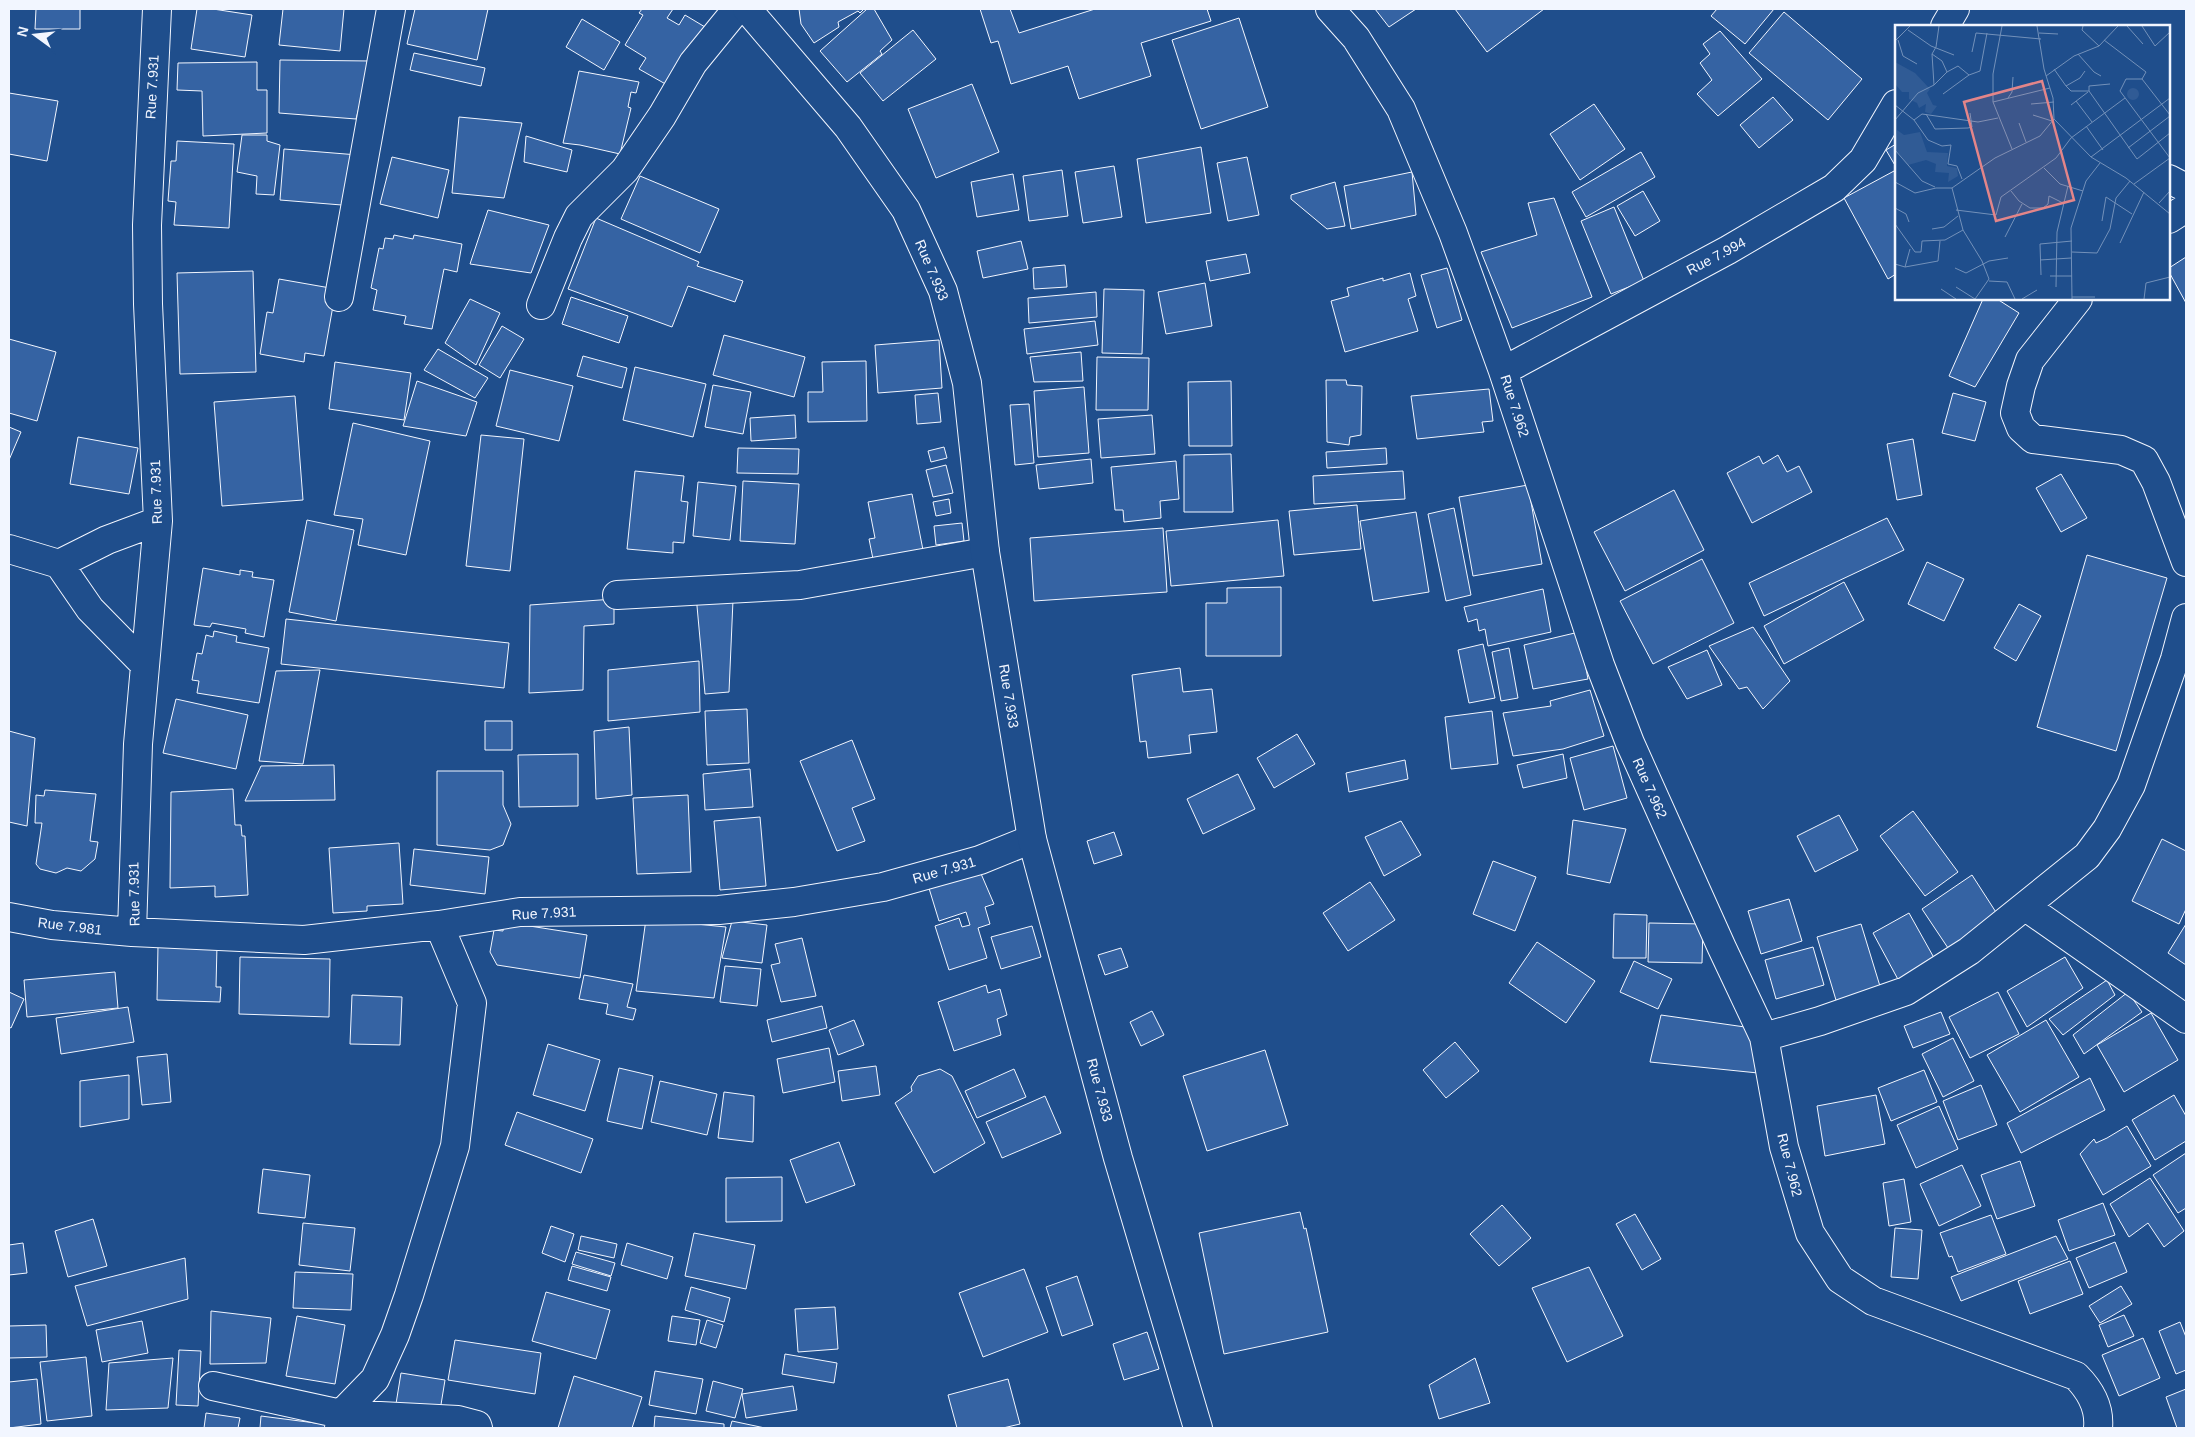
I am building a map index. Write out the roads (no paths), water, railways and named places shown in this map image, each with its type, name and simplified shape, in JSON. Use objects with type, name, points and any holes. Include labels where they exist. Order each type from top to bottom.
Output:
[{"type":"street","name":"Rue 7.931","points":[[156,9],[147,225],[148,304],[158,522],[138,744],[132,932],[304,940],[439,925],[520,912],[718,910],[794,902],[883,887],[980,860],[1032,839]]},
{"type":"street","points":[[339,297],[391,9]]},
{"type":"street","points":[[541,305],[579,216],[625,170],[662,116],[693,63],[737,9]]},
{"type":"street","name":"Rue 7.933","points":[[747,9],[848,126],[901,202],[943,292],[966,384],[985,552],[1032,839],[1118,1158],[1198,1428]]},
{"type":"street","name":"Rue 7.962","points":[[1330,9],[1356,38],[1401,109],[1453,233],[1503,371],[1600,665],[1630,743],[1718,940],[1764,1036],[1784,1147],[1792,1179],[1810,1233],[1840,1279],[1874,1301],[2076,1376],[2088,1389],[2099,1416],[2098,1428]]},
{"type":"street","points":[[1946,25],[1956,9]]},
{"type":"street","name":"Rue 7.994","points":[[1503,371],[1728,250],[1834,188],[1863,160],[1895,106]]},
{"type":"street","points":[[2170,179],[2186,188]]},
{"type":"street","points":[[2170,218],[2186,208]]},
{"type":"street","points":[[2077,300],[2030,360],[2021,386],[2015,413],[2021,428],[2033,440],[2121,450],[2144,460],[2156,482],[2186,562]]},
{"type":"street","points":[[59,564],[107,540],[158,522]]},
{"type":"street","points":[[9,549],[59,564],[90,609],[145,665]]},
{"type":"street","points":[[617,595],[800,585],[985,552]]},
{"type":"street","points":[[1764,1036],[1820,1021],[1906,991],[1969,951],[2087,856],[2107,829],[2131,785],[2175,659],[2186,618]]},
{"type":"street","points":[[2026,907],[2186,1019]]},
{"type":"street","name":"Rue 7.981","points":[[9,917],[52,925],[132,932]]},
{"type":"street","points":[[340,1421],[375,1379],[395,1334],[409,1296],[455,1146],[472,1003],[439,925]]},
{"type":"street","points":[[213,1386],[340,1421],[458,1420],[477,1425],[478,1428]]}]
